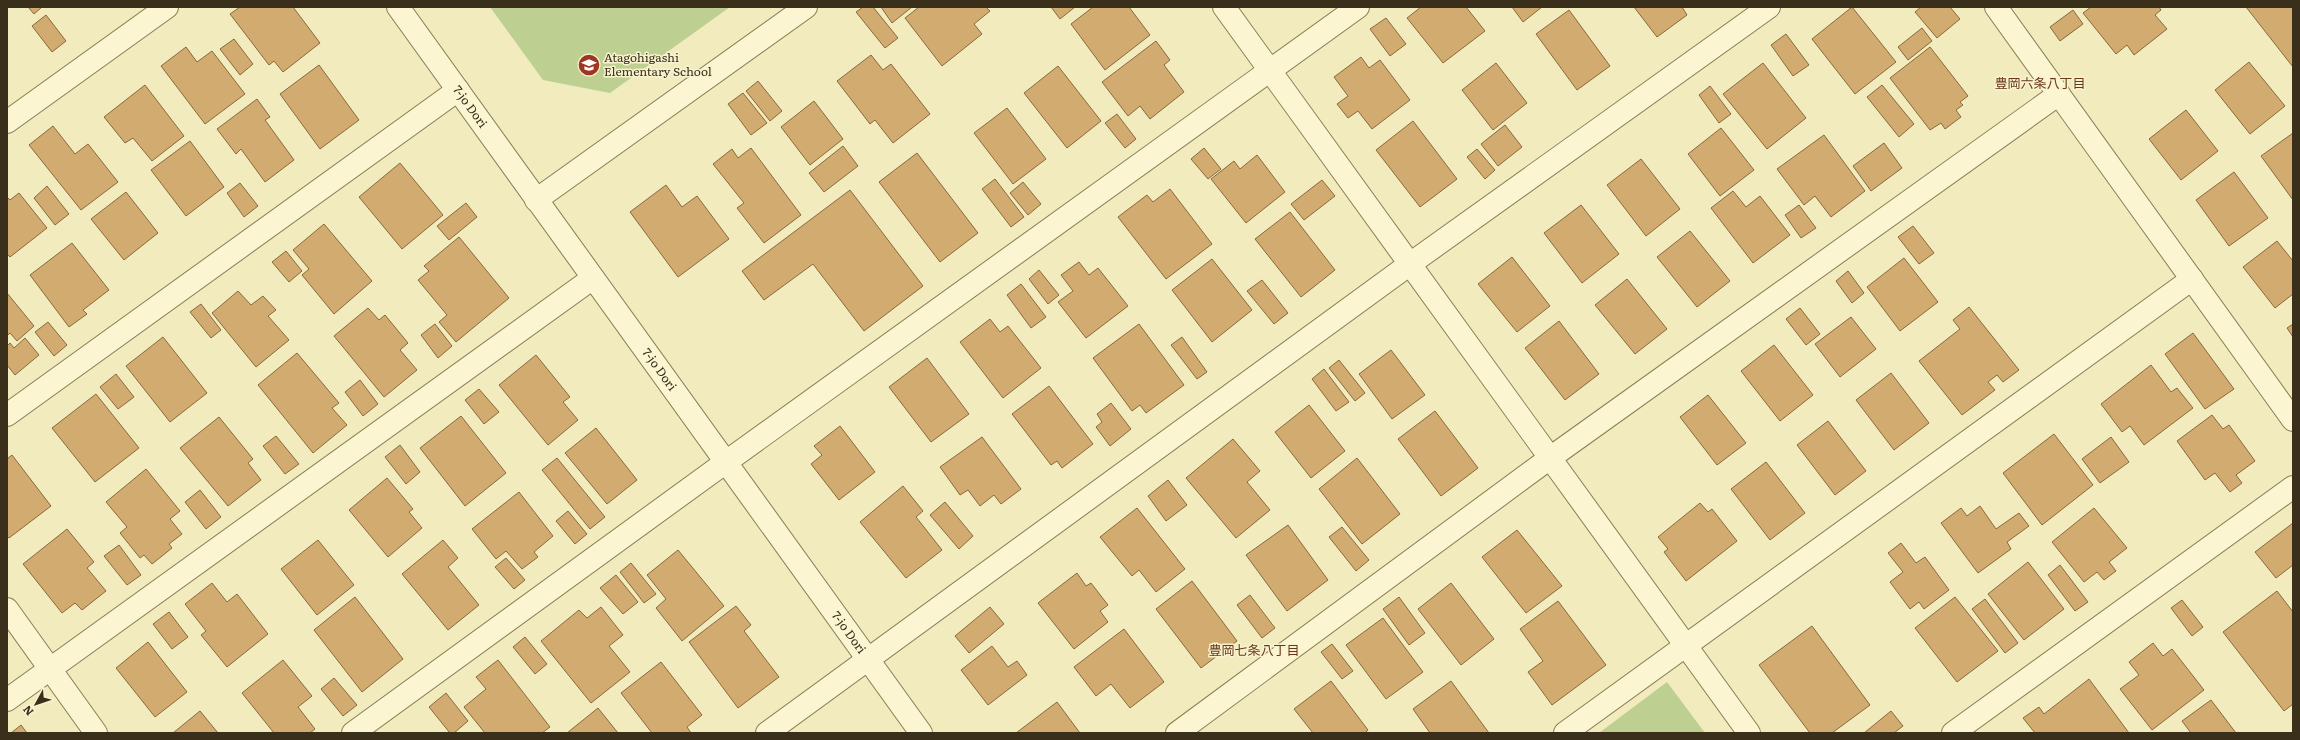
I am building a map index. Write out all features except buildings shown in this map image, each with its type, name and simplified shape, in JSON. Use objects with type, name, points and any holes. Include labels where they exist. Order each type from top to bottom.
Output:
[{"type":"street","points":[[7,122],[167,7]]},
{"type":"street","name":"7-jo Dori","points":[[398,7],[921,733]]},
{"type":"street","points":[[536,200],[806,7]]},
{"type":"street","points":[[1224,7],[1749,733]]},
{"type":"street","points":[[353,733],[726,462],[1358,7]]},
{"type":"street","points":[[767,733],[1410,264],[1770,7]]},
{"type":"street","points":[[1996,7],[2293,420]]},
{"type":"street","points":[[7,415],[458,90]]},
{"type":"street","points":[[1177,733],[1550,458],[2059,94]]},
{"type":"street","points":[[7,700],[593,278]]},
{"type":"street","points":[[1564,733],[2192,279]]},
{"type":"street","points":[[1953,733],[2293,487]]},
{"type":"street","points":[[7,609],[96,733]]},
{"type":"green space","name":"Atagohigashi Elementary School","points":[[490,7],[730,7],[610,93],[543,80]]},
{"type":"green space","points":[[1667,682],[1705,733],[1599,733]]},
{"type":"place","name":"Atagohigashi Elementary School","points":[[589,65]]},
{"type":"district","name":"豊岡六条八丁目","points":[[2040,83]]},
{"type":"district","name":"豊岡七条八丁目","points":[[1254,650]]}]
